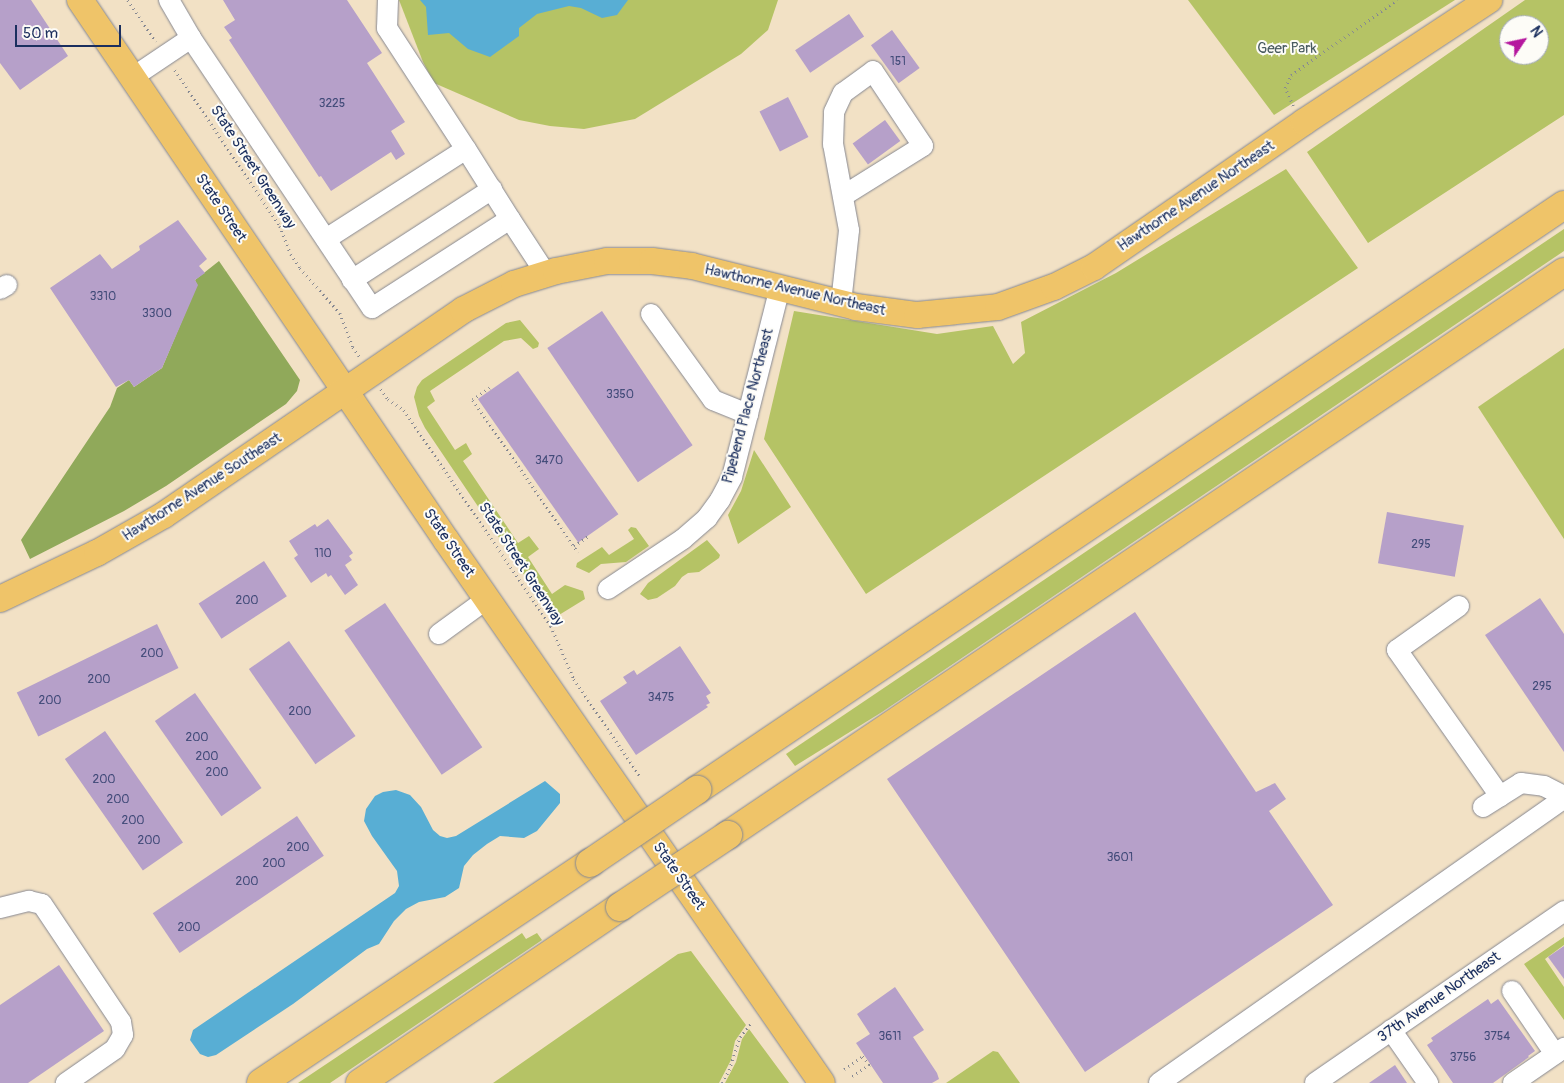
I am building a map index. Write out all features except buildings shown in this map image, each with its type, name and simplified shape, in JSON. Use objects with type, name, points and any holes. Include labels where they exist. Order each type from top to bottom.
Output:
[{"type":"highway","points":[[261,1083],[1564,205]]},
{"type":"highway","points":[[360,1083],[1564,272]]},
{"type":"main road","name":"State Street","points":[[80,0],[345,392],[822,1083]]},
{"type":"main road","name":"Hawthorne Avenue Northeast","points":[[345,392],[463,310],[514,284],[546,274],[607,262],[652,261],[692,266],[841,303],[890,313],[926,315],[998,307],[1039,293],[1074,279],[1094,267],[1474,4]]},
{"type":"main road","name":"Hawthorne Avenue Southeast","points":[[0,599],[98,553],[164,516],[345,392]]},
{"type":"street","points":[[169,0],[192,38],[372,308],[510,219]]},
{"type":"street","points":[[388,0],[387,28],[546,274]]},
{"type":"street","points":[[133,77],[192,38]]},
{"type":"street","points":[[841,303],[849,230],[833,144],[834,112],[843,93],[873,71],[923,146],[843,196]]},
{"type":"street","points":[[326,239],[466,149]]},
{"type":"street","points":[[352,280],[492,189]]},
{"type":"street","name":"Pipebend Place Northeast","points":[[608,589],[683,539],[707,518],[720,500],[732,477],[780,287]]},
{"type":"street","points":[[651,314],[713,400],[748,414]]},
{"type":"street","points":[[438,634],[487,599]]},
{"type":"street","points":[[1459,606],[1397,650],[1500,796]]},
{"type":"street","points":[[1159,1083],[1564,797],[1544,786],[1521,783],[1483,807]]},
{"type":"street","points":[[0,908],[29,901],[42,904],[121,1022],[123,1035],[115,1049],[66,1083]]},
{"type":"street","name":"37th Avenue Northeast","points":[[1315,1083],[1564,910]]},
{"type":"street","points":[[1512,991],[1560,1051],[1513,1083]]},
{"type":"street","points":[[1391,1030],[1428,1083]]},
{"type":"path","name":"State Street Greenway","points":[[128,0],[280,226],[291,254],[300,268],[340,313],[353,347]]},
{"type":"path","points":[[1304,122],[1286,94],[1288,79],[1397,0]]},
{"type":"path","points":[[490,388],[473,400],[578,552]]},
{"type":"path","name":"State Street Greenway","points":[[388,399],[404,410],[551,626],[574,679],[640,776]]},
{"type":"path","points":[[574,546],[590,535]]},
{"type":"path","points":[[722,1083],[732,1063],[740,1037],[752,1022]]},
{"type":"path","points":[[844,1069],[863,1056],[870,1065],[850,1078]]},
{"type":"green space","points":[[399,0],[778,0],[768,30],[741,54],[635,119],[584,129],[550,126],[519,120],[434,83],[423,62]]},
{"type":"green space","name":"Geer Park","points":[[1188,0],[1455,0],[1274,115]]},
{"type":"green space","points":[[1525,0],[1564,0],[1564,115],[1368,243],[1307,152],[1499,18],[1499,65],[1549,65],[1549,15],[1503,15]]},
{"type":"green space","points":[[1286,169],[1358,268],[866,594],[764,439],[794,311],[937,334],[993,326],[1013,364],[1025,353],[1021,322],[1116,273]]},
{"type":"green space","points":[[1564,229],[1564,251],[882,712],[795,766],[786,754]]},
{"type":"green space","points":[[219,261],[300,380],[297,391],[286,404],[166,486],[124,511],[30,559],[21,540],[110,407],[117,388],[129,380],[134,387],[162,368],[197,285],[195,280]]},
{"type":"green space","points":[[520,320],[539,343],[538,347],[533,349],[521,338],[504,341],[430,391],[435,401],[427,407],[455,450],[466,443],[472,454],[463,461],[518,543],[529,536],[539,549],[528,557],[552,594],[565,585],[583,591],[585,599],[559,615],[552,611],[525,576],[425,428],[419,416],[414,397],[417,387],[422,380],[506,323]]},
{"type":"green space","points":[[1564,348],[1564,539],[1478,407]]},
{"type":"green space","points":[[754,450],[791,507],[738,544],[728,515],[741,491]]},
{"type":"green space","points":[[631,527],[636,528],[649,546],[626,562],[601,564],[589,573],[576,567],[577,563],[602,547],[609,555],[634,539],[628,530]]},
{"type":"green space","points":[[707,540],[720,555],[719,558],[699,572],[688,573],[675,586],[657,598],[648,600],[640,594],[648,583]]},
{"type":"green space","points":[[522,933],[526,939],[537,933],[542,940],[330,1083],[298,1083]]},
{"type":"green space","points":[[1564,937],[1564,945],[1545,959],[1564,987],[1564,1020],[1524,964]]},
{"type":"green space","points":[[691,951],[746,1025],[735,1041],[731,1060],[719,1083],[493,1083],[678,954]]},
{"type":"green space","points":[[749,1029],[789,1083],[725,1083],[736,1062],[742,1039]]},
{"type":"green space","points":[[993,1051],[998,1052],[1020,1083],[946,1083]]},
{"type":"water","points":[[420,0],[628,0],[617,15],[602,18],[581,8],[569,6],[537,14],[519,28],[519,36],[490,57],[468,49],[449,33],[428,35],[426,7]]},
{"type":"water","points":[[545,781],[560,794],[560,803],[537,831],[524,838],[500,836],[487,844],[473,855],[464,866],[459,888],[445,897],[419,902],[406,909],[394,921],[379,944],[367,949],[293,1004],[216,1055],[208,1057],[200,1054],[190,1040],[193,1030],[395,893],[399,886],[397,871],[372,836],[364,821],[366,809],[375,796],[383,792],[396,790],[410,795],[421,807],[433,830],[440,836],[447,838],[456,836]]}]
